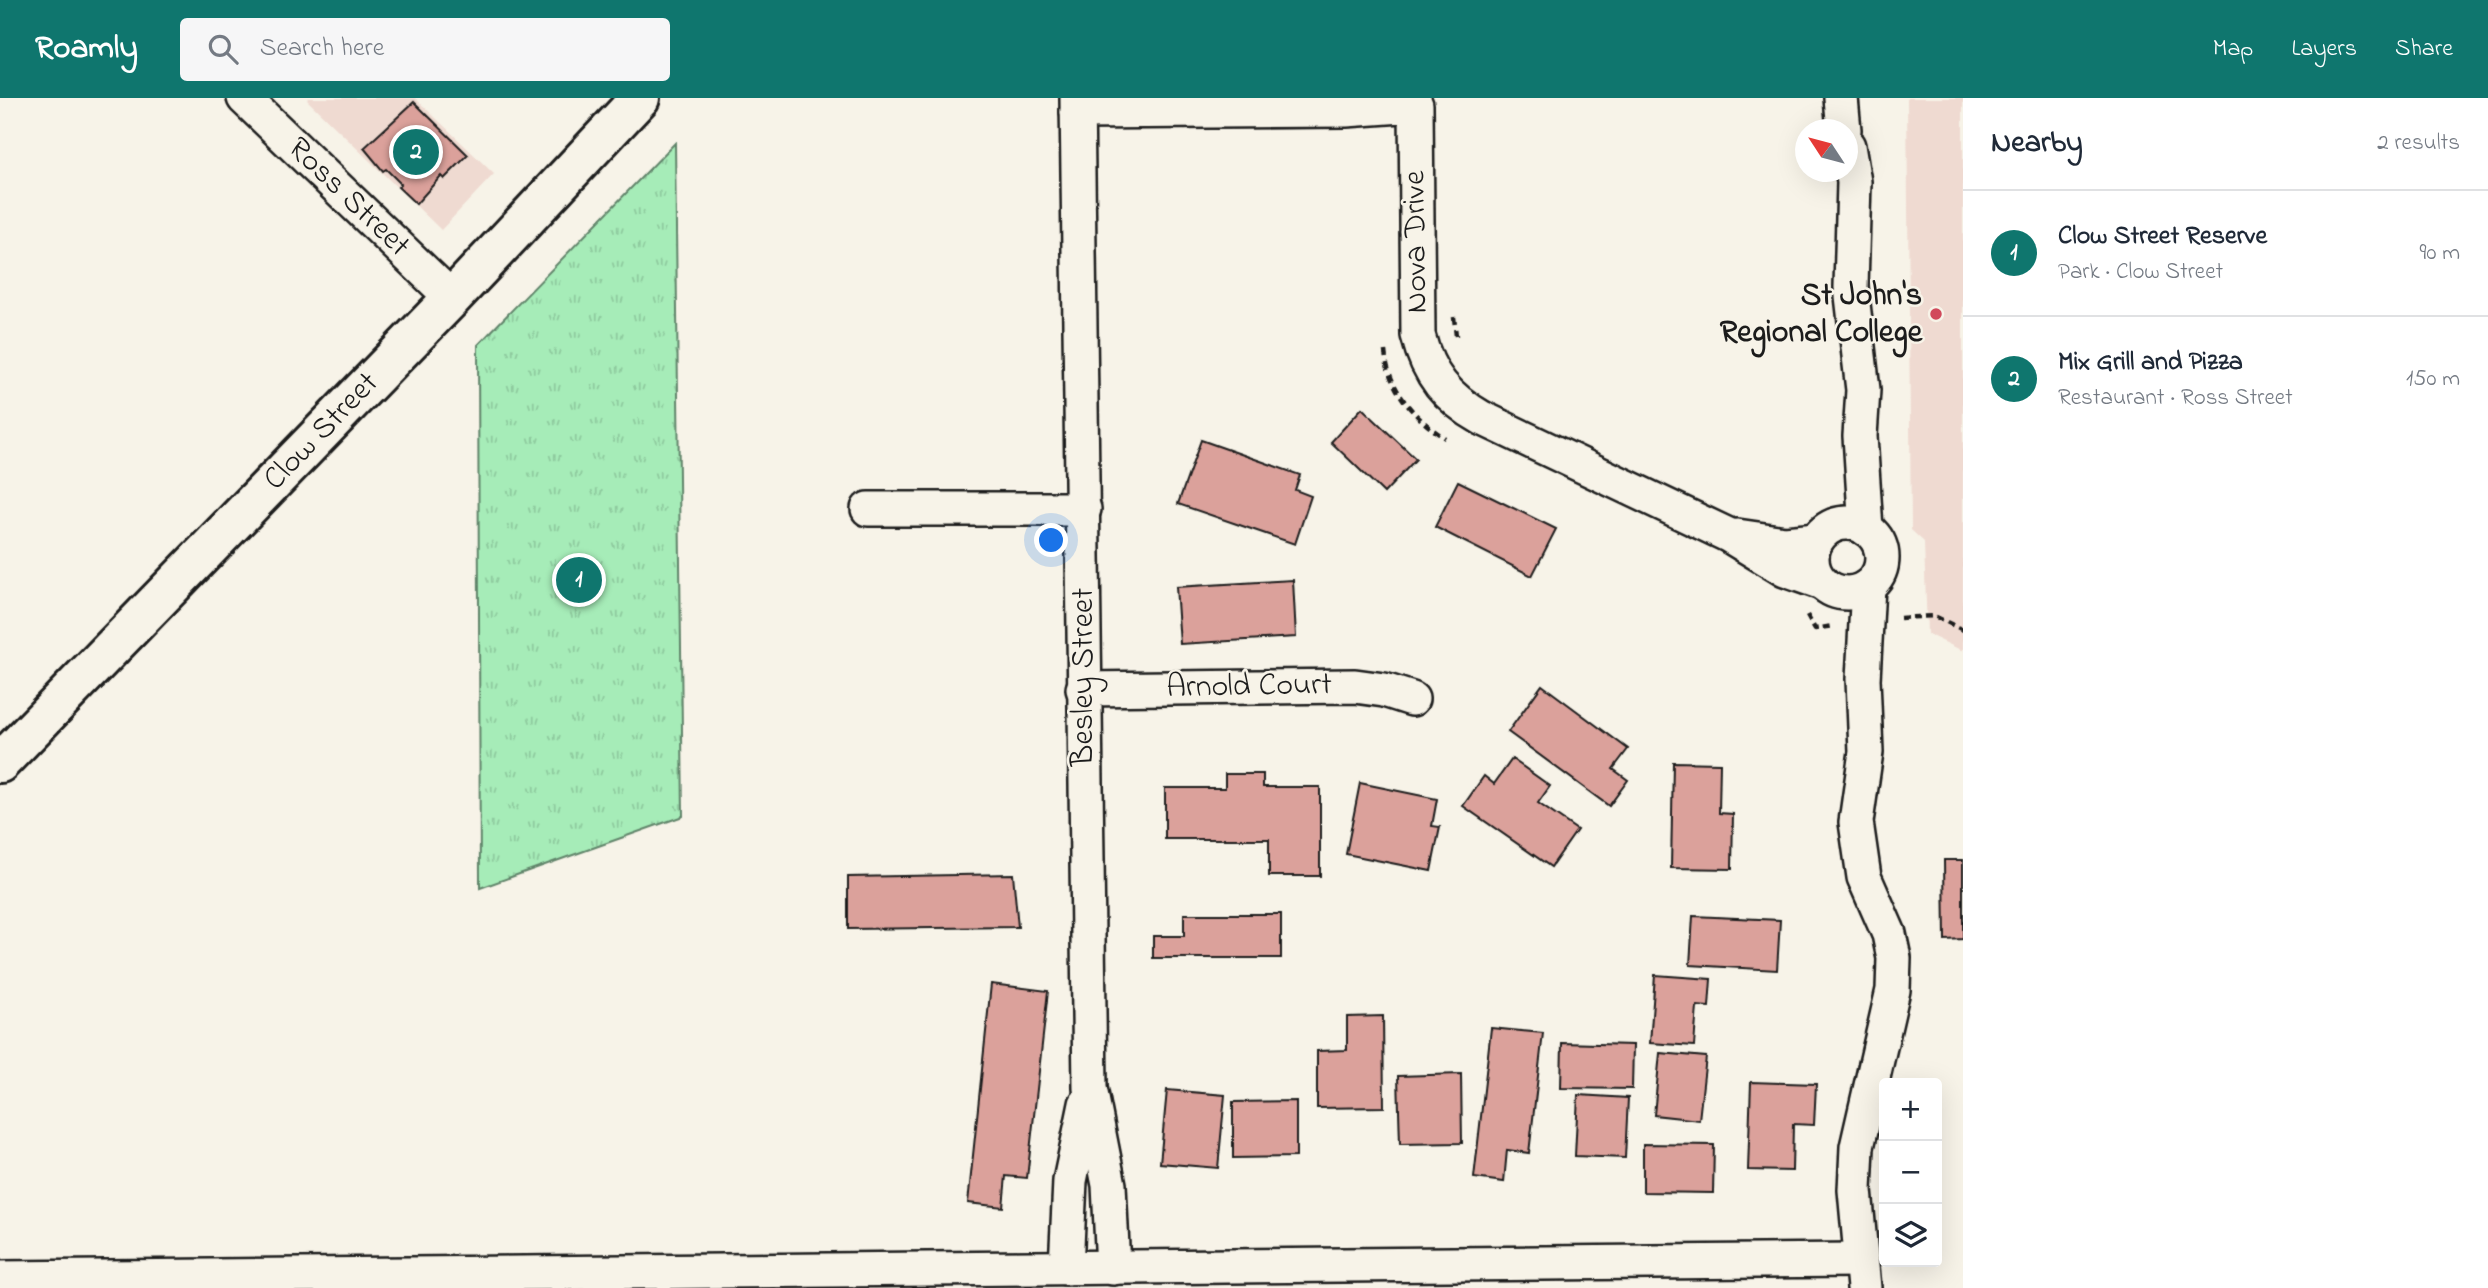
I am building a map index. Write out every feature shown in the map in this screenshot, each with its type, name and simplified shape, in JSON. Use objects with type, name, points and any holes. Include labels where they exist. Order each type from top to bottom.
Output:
[{"type":"main road","name":"Clow Street","points":[[0,763],[452,298],[640,98]]},
{"type":"street","name":"Ross Street","points":[[244,98],[452,298]]},
{"type":"street","points":[[1841,98],[1843,119]]},
{"type":"street","name":"Nova Drive","points":[[1077,105],[1346,110],[1416,102],[1418,335],[1423,358],[1433,378],[1462,407],[1482,418],[1728,535],[1784,570],[1824,585]]},
{"type":"street","name":"Besley Street","points":[[1077,105],[1090,1088],[1109,1185],[1113,1268]]},
{"type":"street","points":[[1853,182],[1855,196],[1851,287],[1863,390],[1860,436],[1866,529]]},
{"type":"street","points":[[1860,436],[1822,535],[1813,568],[1824,585],[1863,679]]},
{"type":"street","points":[[868,509],[1084,509]]},
{"type":"street","points":[[1822,535],[1847,523],[1866,529],[1877,541],[1882,557],[1878,573],[1868,586],[1847,593],[1824,585]]},
{"type":"street","name":"Nova Drive","points":[[1728,535],[1785,543],[1822,535]]},
{"type":"street","points":[[0,1279],[1066,1268],[1861,1274],[1855,1190],[1857,1147],[1894,990],[1894,958],[1888,934],[1864,877],[1857,831],[1857,799],[1866,751],[1863,679],[1868,586]]},
{"type":"street","name":"Arnold Court","points":[[1083,689],[1355,686],[1384,690],[1412,699]]},
{"type":"street","name":"Besley Street","points":[[1066,1268],[1070,1181],[1090,1088]]},
{"type":"path","points":[[1453,304],[1460,348]]},
{"type":"shaded area","points":[[415,98],[494,174],[441,230],[307,100]]},
{"type":"shaded area","name":"St John's Regional College","points":[[1907,98],[1963,98],[1963,651],[1927,634],[1924,542],[1911,530]]},
{"type":"green space","points":[[675,143],[683,816],[480,888],[478,345]]},
{"type":"building","points":[[414,102],[468,155],[444,179],[441,176],[416,204],[398,187],[401,184],[386,169],[383,171],[364,148]]},
{"type":"building","points":[[1362,408],[1416,459],[1384,493],[1331,442]]},
{"type":"building","points":[[1201,440],[1300,475],[1295,490],[1311,496],[1295,544],[1178,504]]},
{"type":"building","points":[[1458,481],[1556,529],[1532,576],[1435,527]]},
{"type":"building","points":[[1293,580],[1296,637],[1180,644],[1176,587]]},
{"type":"building","points":[[1542,685],[1628,749],[1613,769],[1628,780],[1609,806],[1508,732]]},
{"type":"building","points":[[1512,759],[1550,786],[1538,803],[1577,830],[1551,867],[1463,806],[1484,776],[1494,784]]},
{"type":"building","points":[[1673,762],[1720,763],[1719,813],[1733,814],[1732,869],[1671,868]]},
{"type":"building","points":[[1225,774],[1263,774],[1263,787],[1320,787],[1320,876],[1269,876],[1269,839],[1165,839],[1165,788],[1225,788]]},
{"type":"building","points":[[1360,783],[1437,799],[1432,826],[1440,827],[1431,871],[1346,854]]},
{"type":"building","points":[[1944,860],[1963,860],[1963,939],[1945,940]]},
{"type":"building","points":[[1013,874],[1018,927],[848,929],[848,877]]},
{"type":"building","points":[[1184,914],[1281,914],[1281,958],[1153,958],[1153,936],[1184,936]]},
{"type":"building","points":[[1693,916],[1780,920],[1777,970],[1690,965]]},
{"type":"building","points":[[1655,975],[1711,979],[1709,1007],[1697,1006],[1694,1046],[1650,1043]]},
{"type":"building","points":[[991,984],[1048,991],[1027,1178],[1006,1176],[1003,1207],[968,1203]]},
{"type":"building","points":[[1383,1016],[1384,1107],[1317,1108],[1317,1051],[1347,1050],[1347,1017]]},
{"type":"building","points":[[1491,1028],[1543,1033],[1529,1153],[1507,1150],[1504,1182],[1474,1178]]},
{"type":"building","points":[[1562,1043],[1633,1045],[1632,1089],[1561,1088]]},
{"type":"building","points":[[1660,1053],[1706,1057],[1699,1120],[1654,1115]]},
{"type":"building","points":[[1461,1074],[1462,1143],[1400,1144],[1398,1076]]},
{"type":"building","points":[[1751,1082],[1816,1084],[1814,1125],[1793,1124],[1792,1171],[1748,1170]]},
{"type":"building","points":[[1167,1090],[1225,1095],[1218,1168],[1160,1163]]},
{"type":"building","points":[[1578,1095],[1628,1098],[1625,1158],[1575,1156]]},
{"type":"building","points":[[1296,1101],[1296,1157],[1233,1158],[1233,1102]]},
{"type":"building","points":[[1643,1144],[1714,1145],[1713,1193],[1643,1192]]},
{"type":"place","name":"Mix Grill and Pizza","points":[[416,152]]},
{"type":"place","name":"St John's Regional College","points":[[1936,314]]},
{"type":"place","name":"Clow Street Reserve","points":[[579,580]]}]
